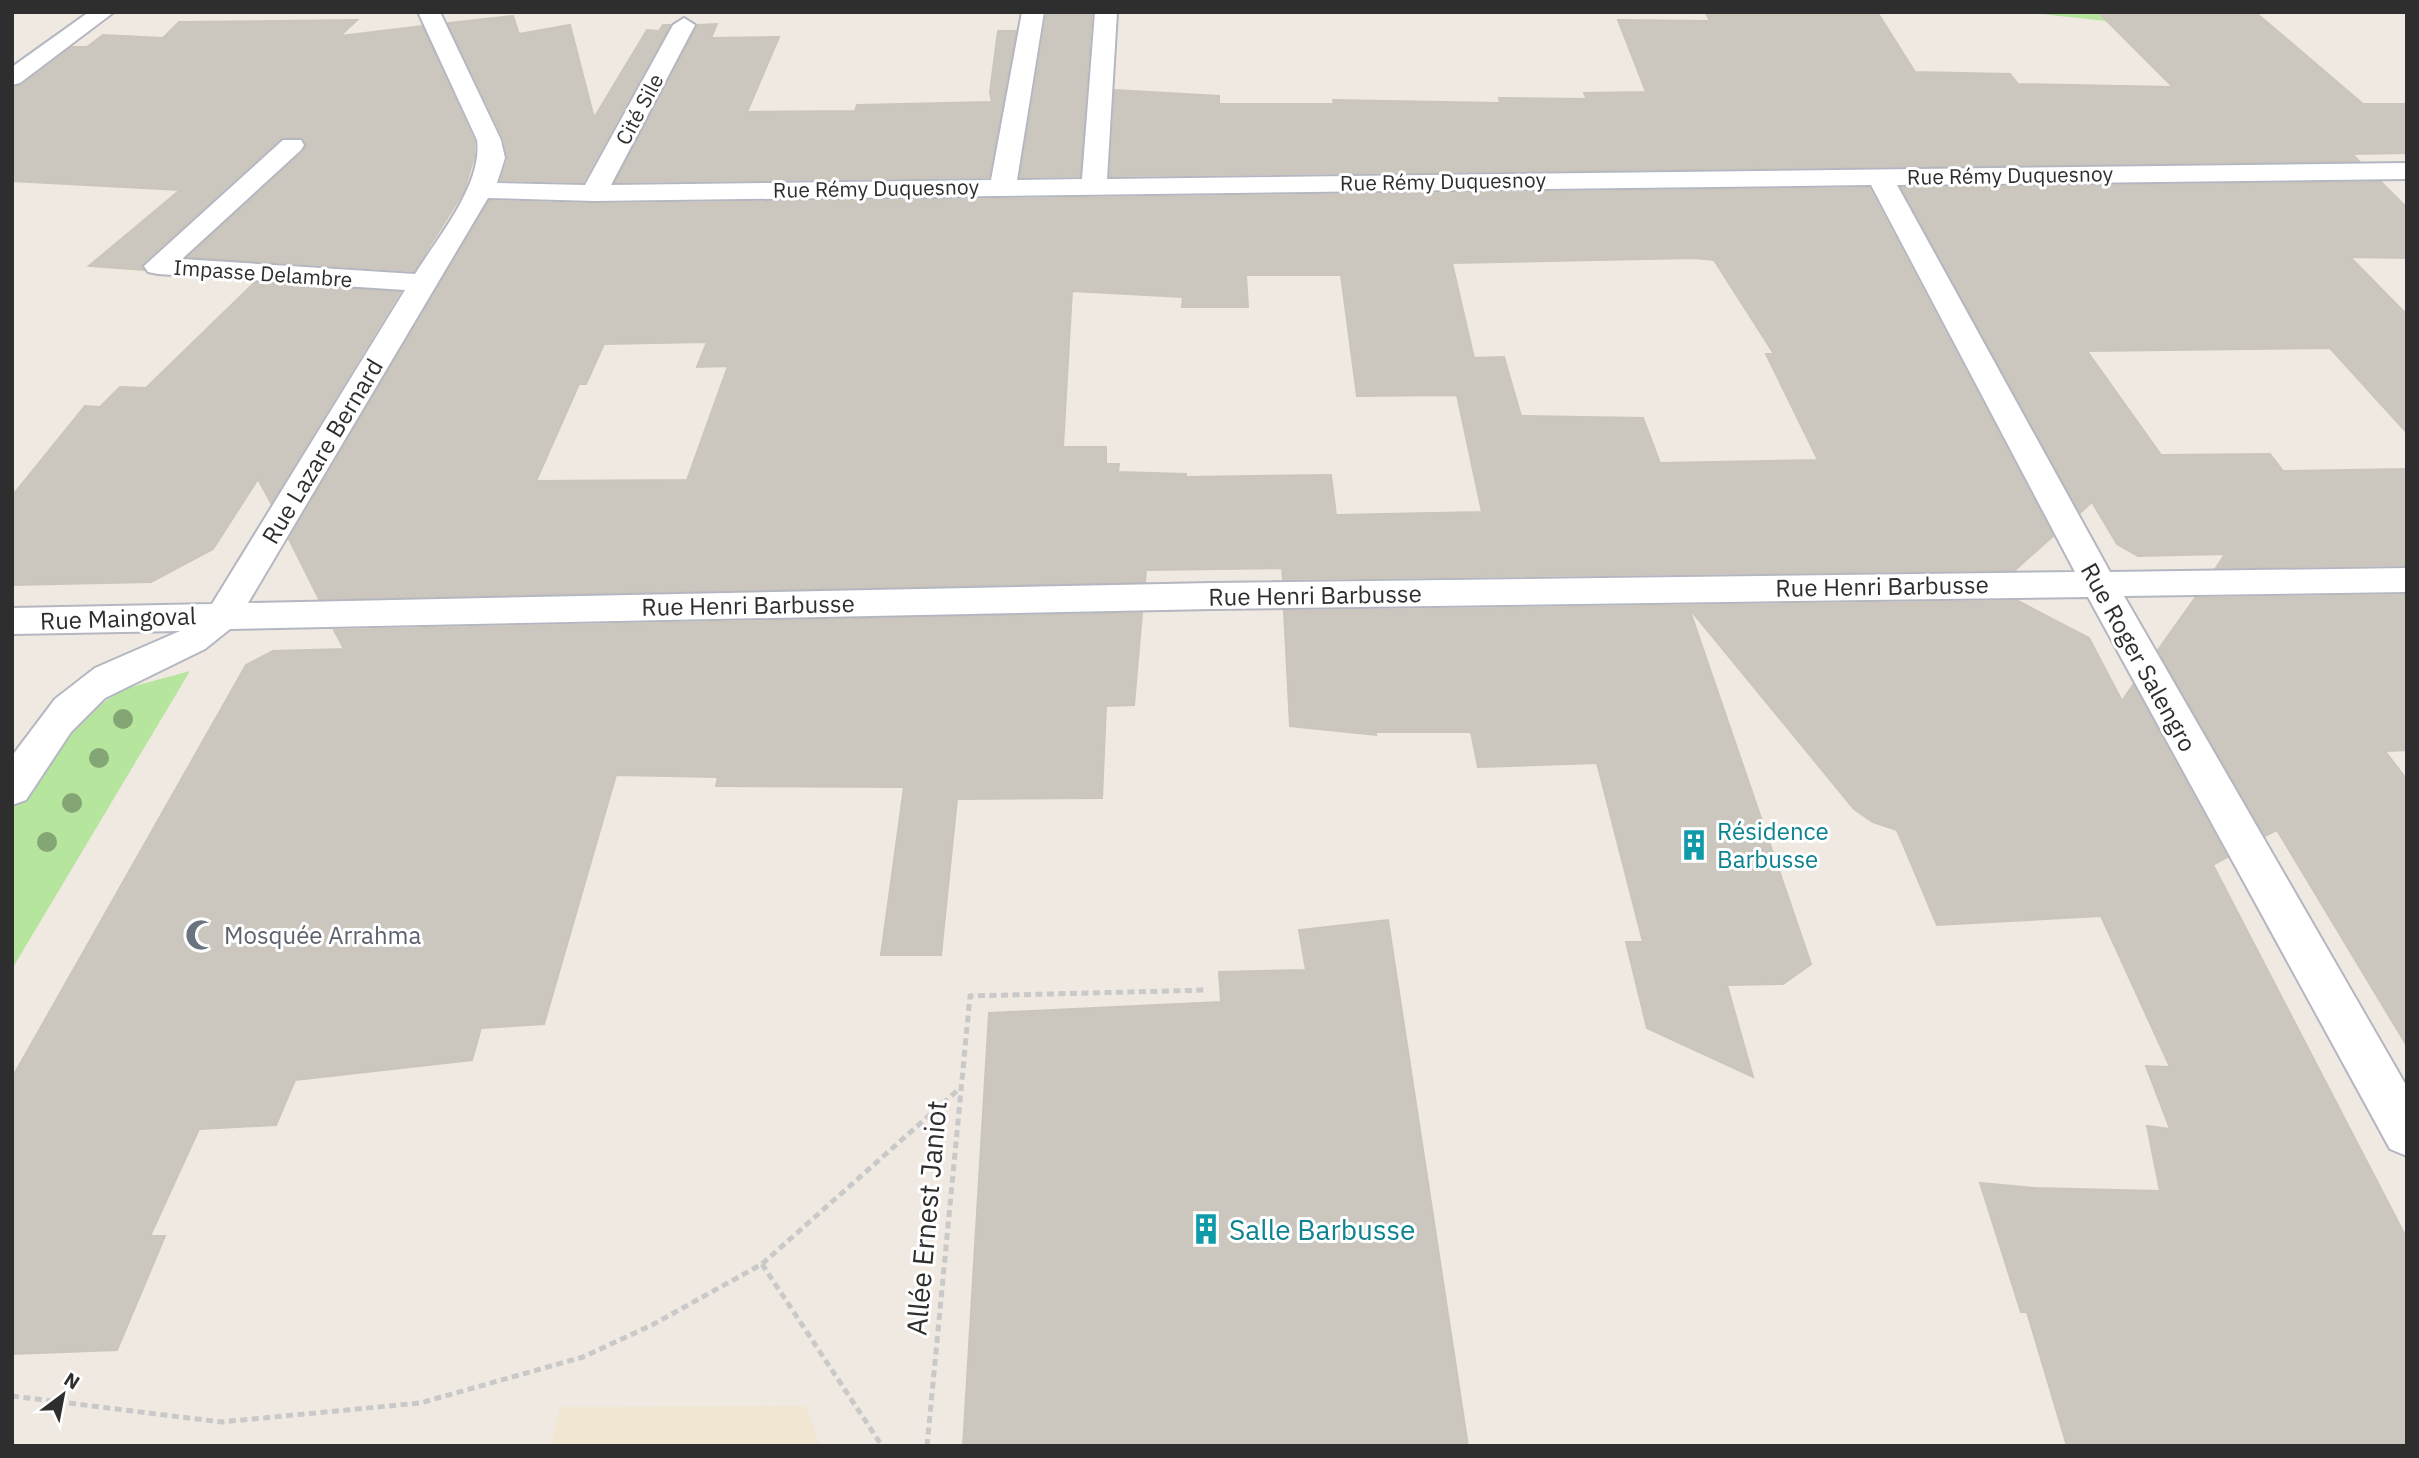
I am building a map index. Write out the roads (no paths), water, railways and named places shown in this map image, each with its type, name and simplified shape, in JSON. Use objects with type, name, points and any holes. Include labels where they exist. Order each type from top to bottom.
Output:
[{"type":"street","points":[[12,78],[103,12]]},
{"type":"street","points":[[1003,186],[1033,12]]},
{"type":"street","points":[[1094,186],[1106,12]]},
{"type":"street","name":"Rue Lazare Bernard","points":[[12,789],[55,725],[93,688],[199,639],[223,615],[480,190],[490,169],[492,149],[435,24]]},
{"type":"street","name":"Cité Sile","points":[[594,192],[684,25]]},
{"type":"street","name":"Impasse Delambre","points":[[292,145],[158,266],[422,283]]},
{"type":"street","name":"Rue Rémy Duquesnoy","points":[[480,190],[594,192],[2407,171]]},
{"type":"street","name":"Rue Roger Salengro","points":[[1879,176],[2099,584],[2407,1133]]},
{"type":"street","name":"Rue Henri Barbusse","points":[[223,615],[1199,597],[2407,580]]},
{"type":"street","name":"Rue Maingoval","points":[[12,621],[223,615]]},
{"type":"place","name":"Résidence Barbusse","points":[[1694,845]]},
{"type":"place","name":"Mosquée Arrahma","points":[[201,935]]},
{"type":"place","name":"Salle Barbusse","points":[[1206,1229]]}]
